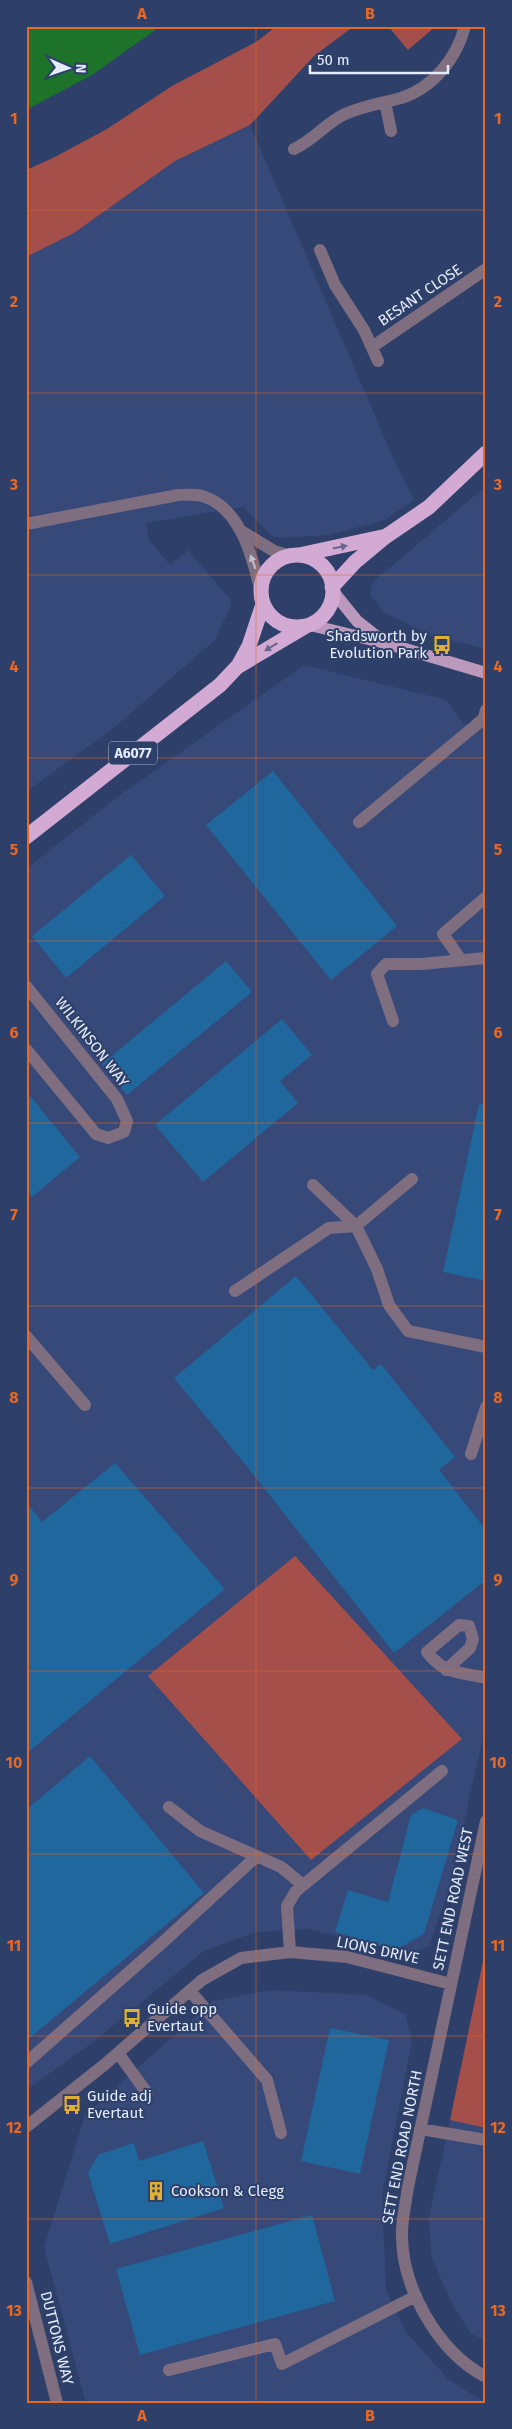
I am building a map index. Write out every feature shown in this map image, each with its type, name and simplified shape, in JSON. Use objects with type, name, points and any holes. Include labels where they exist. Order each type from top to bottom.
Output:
[{"type":"highway","name":"A6077","points":[[26,837],[220,685],[238,667],[308,626],[327,611],[332,589],[355,562],[385,537],[429,507],[486,453]]},
{"type":"highway","name":"A6077","points":[[238,667],[249,646],[262,598],[262,582],[274,563],[293,556],[385,537]]},
{"type":"highway","points":[[293,556],[306,557],[317,561],[325,569],[332,589]]},
{"type":"highway","points":[[262,598],[272,617],[285,625],[308,626]]},
{"type":"main road","points":[[332,589],[357,621],[385,643]]},
{"type":"main road","points":[[308,626],[385,643],[486,673]]},
{"type":"street","points":[[294,149],[308,143],[343,115],[415,92],[437,76],[456,52],[465,26]]},
{"type":"street","points":[[385,102],[391,131]]},
{"type":"street","name":"BESANT CLOSE","points":[[320,250],[347,307],[364,330],[378,360]]},
{"type":"street","name":"BESANT CLOSE","points":[[372,347],[486,269]]},
{"type":"street","points":[[26,524],[178,495],[202,496],[218,504],[241,531],[274,551],[293,556]]},
{"type":"street","points":[[241,531],[256,570],[262,598]]},
{"type":"street","points":[[359,822],[475,726],[484,718],[486,710]]},
{"type":"street","points":[[461,960],[443,934],[486,897]]},
{"type":"street","points":[[393,1021],[376,974],[386,964],[421,964],[486,958]]},
{"type":"street","name":"WILKINSON WAY","points":[[26,986],[117,1099],[127,1121],[124,1132],[108,1138],[96,1134],[26,1049]]},
{"type":"street","points":[[235,1291],[329,1228],[356,1226],[412,1179]]},
{"type":"street","points":[[313,1185],[356,1226],[377,1269],[388,1305],[408,1331],[486,1347]]},
{"type":"street","points":[[26,1336],[84,1405]]},
{"type":"street","points":[[471,1454],[486,1407]]},
{"type":"street","points":[[446,1670],[486,1678]]},
{"type":"street","points":[[290,1952],[287,1906],[296,1890],[442,1770]]},
{"type":"street","points":[[169,1808],[200,1831],[281,1867],[303,1885]]},
{"type":"street","name":"SETT END ROAD WEST","points":[[451,1984],[486,1822]]},
{"type":"street","points":[[26,2063],[257,1856]]},
{"type":"street","name":"LIONS DRIVE","points":[[26,2127],[202,1980],[241,1958],[290,1952],[347,1957],[451,1984]]},
{"type":"street","name":"SETT END ROAD NORTH","points":[[451,1984],[408,2187],[402,2234],[408,2274],[416,2296],[442,2342],[471,2369],[486,2377]]},
{"type":"street","points":[[190,1990],[267,2080],[281,2134]]},
{"type":"street","points":[[118,2052],[147,2093]]},
{"type":"street","points":[[420,2128],[486,2140]]},
{"type":"street","name":"DUTTONS WAY","points":[[26,2282],[57,2403]]},
{"type":"street","points":[[168,2370],[275,2344],[282,2364],[416,2296]]},
{"type":"shaded area","points":[[26,26],[161,26],[92,75],[26,110]]},
{"type":"shaded area","points":[[277,26],[354,26],[314,56],[250,125],[175,161],[74,233],[26,257],[26,170],[107,129],[172,86],[256,42]]},
{"type":"shaded area","points":[[388,26],[436,26],[408,50]]},
{"type":"shaded area","points":[[250,125],[394,460],[414,500],[385,520],[329,535],[280,538],[271,535],[243,507],[146,523],[149,540],[170,565],[188,550],[230,599],[231,605],[215,640],[116,726],[26,792],[26,257],[74,233],[175,161]]},
{"type":"shaded area","points":[[486,486],[486,649],[433,636],[385,613],[370,595],[372,583]]},
{"type":"shaded area","points":[[304,665],[447,700],[463,724],[486,725],[486,1724],[449,1889],[429,1946],[411,1953],[307,1929],[257,1932],[205,1950],[92,2043],[26,2090],[26,869],[119,796]]},
{"type":"shaded area","points":[[295,1556],[462,1739],[311,1860],[148,1676]]},
{"type":"shaded area","points":[[486,1947],[486,2128],[450,2120]]},
{"type":"shaded area","points":[[271,1990],[366,1995],[405,2014],[412,2041],[382,2194],[386,2290],[406,2332],[448,2379],[486,2403],[86,2403],[44,2247],[85,2115],[213,2001]]},
{"type":"shaded area","points":[[450,2120],[486,2128],[486,2341],[470,2333],[449,2298],[431,2255],[429,2217]]},
{"type":"building","points":[[273,771],[397,926],[331,980],[206,825]]},
{"type":"building","points":[[131,855],[165,896],[66,978],[32,936]]},
{"type":"building","points":[[226,961],[252,992],[127,1095],[102,1064]]},
{"type":"building","points":[[282,1019],[312,1055],[280,1081],[298,1103],[203,1182],[155,1125]]},
{"type":"building","points":[[26,1091],[80,1157],[32,1197],[26,1189]]},
{"type":"building","points":[[479,1104],[486,1105],[486,1281],[443,1272]]},
{"type":"building","points":[[296,1276],[373,1370],[381,1364],[455,1457],[439,1470],[486,1530],[486,1580],[394,1653],[249,1469],[174,1378]]},
{"type":"building","points":[[115,1463],[225,1589],[26,1754],[26,1502],[42,1522]]},
{"type":"building","points":[[90,1756],[204,1893],[26,2041],[26,1810]]},
{"type":"building","points":[[423,1808],[458,1820],[424,1934],[395,1950],[335,1932],[348,1890],[388,1902],[411,1815]]},
{"type":"building","points":[[330,2028],[389,2040],[360,2174],[301,2161]]},
{"type":"building","name":"Cookson & Clegg","points":[[203,2141],[224,2208],[110,2244],[88,2173],[98,2155],[134,2143],[139,2161]]},
{"type":"building","points":[[312,2215],[335,2301],[140,2355],[116,2269]]},
{"type":"place","name":"Shadsworth by Evolution Park","points":[[442,645]]},
{"type":"place","name":"Guide opp Evertaut","points":[[132,2018]]},
{"type":"place","name":"Guide adj Evertaut","points":[[72,2105]]},
{"type":"place","name":"Cookson & Clegg","points":[[156,2191]]}]
